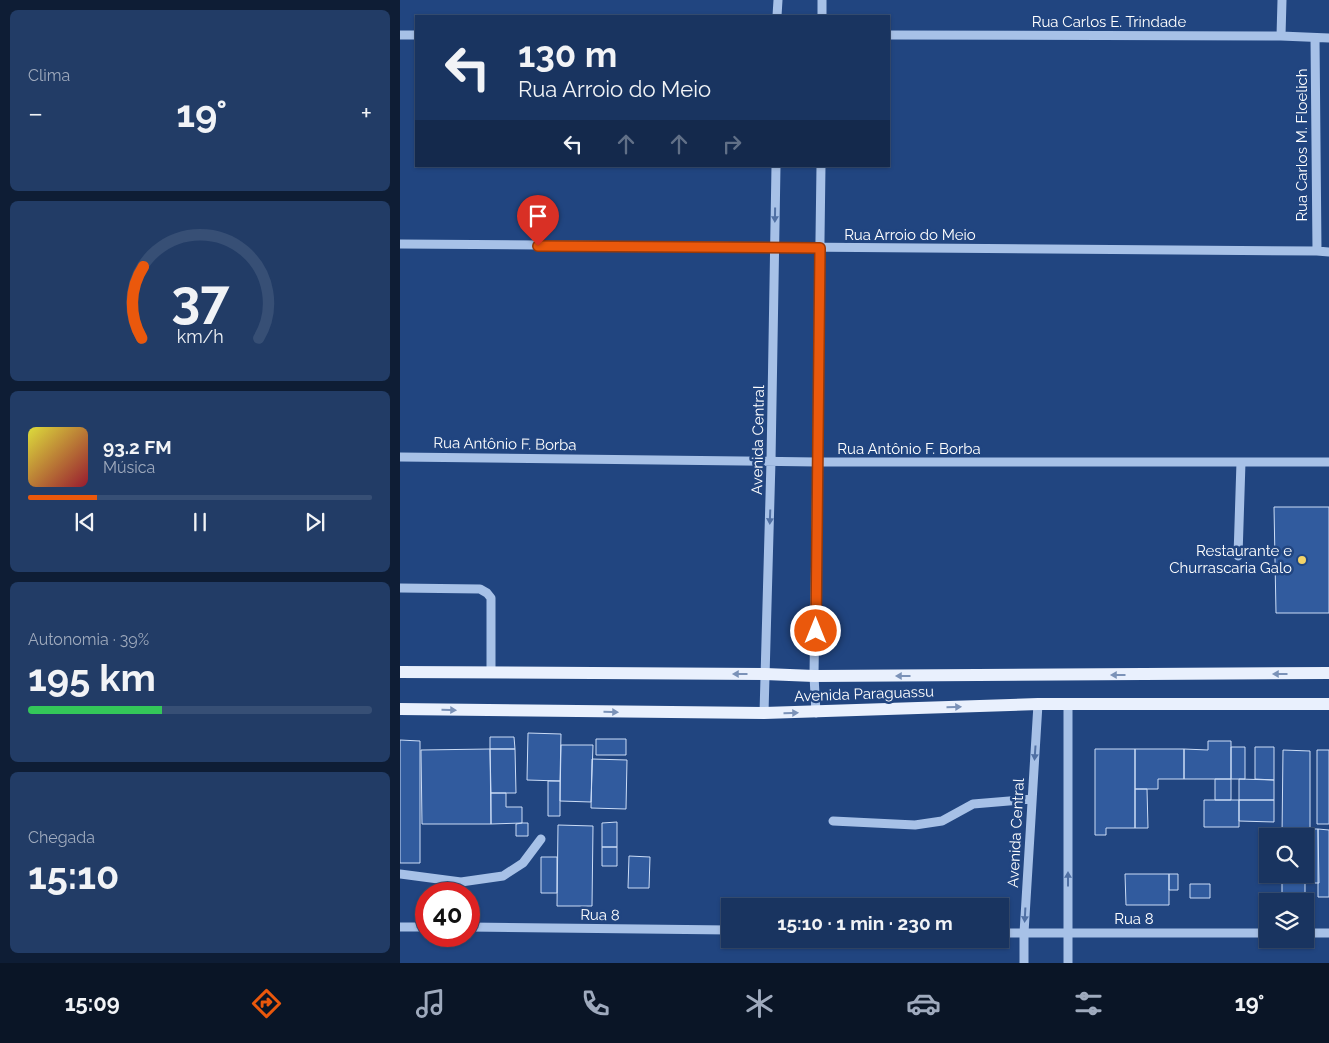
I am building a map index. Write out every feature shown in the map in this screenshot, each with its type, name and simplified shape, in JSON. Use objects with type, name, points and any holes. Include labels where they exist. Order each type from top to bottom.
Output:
[{"type":"main road","name":"Avenida Paraguassu","points":[[400,672],[765,674],[814,676],[1329,673]]},
{"type":"main road","name":"Avenida Paraguassu","points":[[400,709],[764,714],[1038,704],[1329,704]]},
{"type":"street","points":[[778,0],[778,15]]},
{"type":"street","points":[[822,0],[822,15]]},
{"type":"street","points":[[1281,36],[1282,0]]},
{"type":"street","points":[[400,35],[415,35]]},
{"type":"street","name":"Rua Carlos E. Trindade","points":[[890,36],[1281,36],[1329,38]]},
{"type":"street","name":"Rua Carlos M. Floelich","points":[[1315,38],[1317,251]]},
{"type":"street","name":"Avenida Central","points":[[764,714],[772,461],[776,167]]},
{"type":"street","points":[[816,712],[814,676],[821,167]]},
{"type":"street","name":"Rua Arroio do Meio","points":[[400,244],[1329,252]]},
{"type":"street","name":"Rua Antônio F. Borba","points":[[400,457],[817,462],[1329,462]]},
{"type":"street","points":[[1238,556],[1241,462]]},
{"type":"street","points":[[400,588],[480,589],[487,592],[490,598],[490,672]]},
{"type":"street","name":"Avenida Central","points":[[1024,963],[1024,933],[1038,704]]},
{"type":"street","points":[[1068,705],[1068,963]]},
{"type":"street","points":[[833,821],[915,825],[942,820],[973,804],[1032,799]]},
{"type":"street","points":[[400,874],[461,882],[503,876],[523,863],[541,840]]},
{"type":"street","points":[[400,927],[415,927]]},
{"type":"street","name":"Rua 8","points":[[480,927],[721,930]]},
{"type":"street","name":"Rua 8","points":[[1009,933],[1259,933]]},
{"type":"street","points":[[1314,933],[1329,933]]},
{"type":"building","name":"Restaurante e Churrascaria Galo","points":[[1274,507],[1329,507],[1329,613],[1276,613]]},
{"type":"building","points":[[528,733],[561,734],[560,781],[527,780]]},
{"type":"building","points":[[490,737],[514,737],[515,749],[490,749]]},
{"type":"building","points":[[596,739],[626,739],[626,755],[596,755]]},
{"type":"building","points":[[400,740],[420,741],[420,863],[400,863]]},
{"type":"building","points":[[1208,741],[1231,741],[1231,779],[1184,779],[1184,749],[1208,750]]},
{"type":"building","points":[[561,745],[593,745],[591,802],[560,801]]},
{"type":"building","points":[[1231,747],[1245,747],[1245,779],[1231,779]]},
{"type":"building","points":[[1255,747],[1274,747],[1274,780],[1255,779]]},
{"type":"building","points":[[490,749],[515,749],[516,793],[491,793]]},
{"type":"building","points":[[490,749],[491,824],[422,824],[421,750]]},
{"type":"building","points":[[1095,749],[1135,749],[1135,828],[1106,828],[1106,835],[1095,835]]},
{"type":"building","points":[[1135,749],[1184,749],[1184,779],[1158,779],[1158,789],[1135,789]]},
{"type":"building","points":[[1283,750],[1310,751],[1310,828],[1282,828]]},
{"type":"building","points":[[1317,750],[1329,750],[1329,824],[1317,824]]},
{"type":"building","points":[[592,759],[627,760],[626,809],[591,808]]},
{"type":"building","points":[[1215,779],[1231,779],[1231,800],[1215,800]]},
{"type":"building","points":[[1239,779],[1274,780],[1274,800],[1239,800]]},
{"type":"building","points":[[548,781],[560,781],[560,816],[548,816]]},
{"type":"building","points":[[1135,789],[1147,789],[1148,828],[1135,828]]},
{"type":"building","points":[[491,793],[506,793],[506,807],[522,807],[522,823],[491,824]]},
{"type":"building","points":[[1204,800],[1239,800],[1239,827],[1204,827]]},
{"type":"building","points":[[1239,800],[1274,800],[1274,822],[1239,821]]},
{"type":"building","points":[[617,822],[617,847],[602,847],[602,823]]},
{"type":"building","points":[[528,823],[528,836],[516,836],[516,824]]},
{"type":"building","points":[[558,825],[593,826],[592,906],[557,906]]},
{"type":"building","points":[[1314,829],[1318,829],[1319,883],[1314,883]]},
{"type":"building","points":[[1318,829],[1329,830],[1329,897],[1318,897]]},
{"type":"building","points":[[602,847],[617,847],[617,866],[602,866]]},
{"type":"building","points":[[629,856],[650,857],[649,888],[628,888]]},
{"type":"building","points":[[541,857],[557,857],[557,893],[541,893]]},
{"type":"building","points":[[1125,874],[1169,874],[1169,905],[1126,905]]},
{"type":"building","points":[[1169,874],[1178,874],[1178,890],[1169,890]]},
{"type":"building","points":[[1282,883],[1305,883],[1305,893],[1282,893]]},
{"type":"building","points":[[1190,884],[1210,884],[1210,898],[1190,898]]},
{"type":"place","name":"Restaurante e Churrascaria Galo","points":[[1302,560]]},
{"type":"route","points":[[538,246],[820,248],[816,631]]}]
